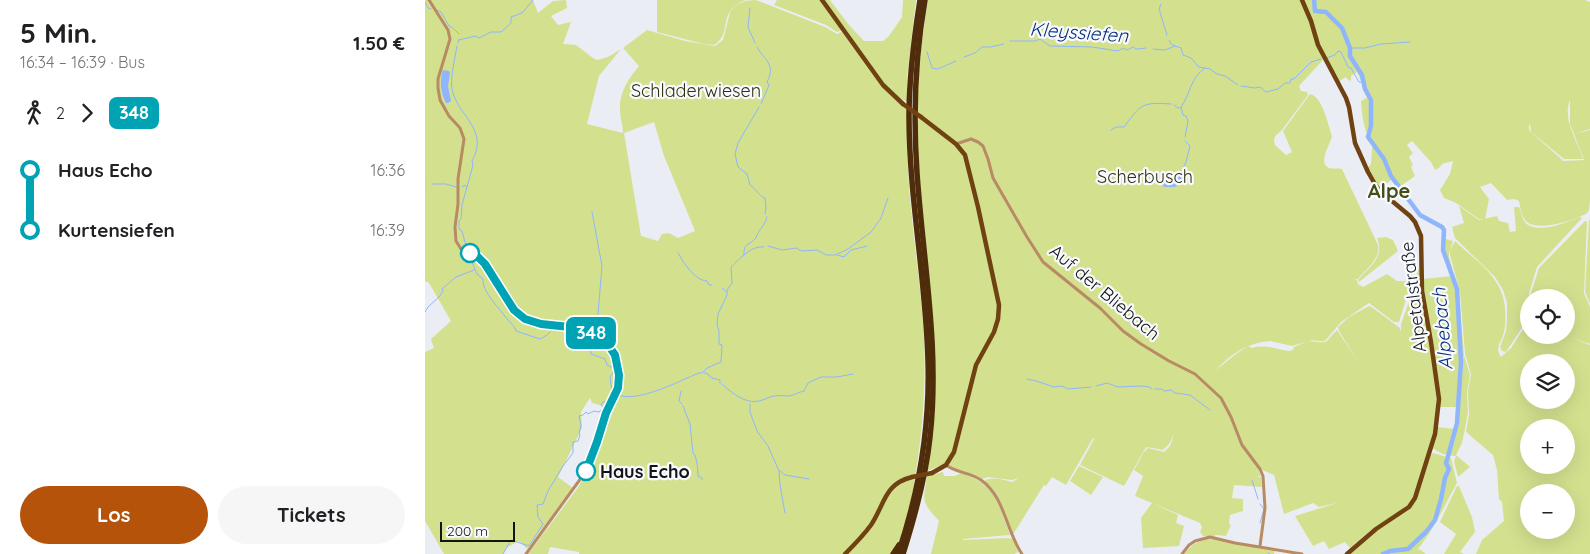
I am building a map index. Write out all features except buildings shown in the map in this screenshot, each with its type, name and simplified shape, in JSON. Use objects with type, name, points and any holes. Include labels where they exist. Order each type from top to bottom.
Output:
[{"type":"highway","points":[[898,554],[923,457],[929,362],[912,172],[909,116],[911,69],[920,0]]},
{"type":"highway","points":[[903,554],[914,521],[923,483],[930,436],[932,402],[931,314],[917,172],[915,116],[916,69],[925,0]]},
{"type":"highway","points":[[893,554],[903,539]]},
{"type":"main road","points":[[822,0],[883,85],[903,104],[956,144],[965,155],[971,174],[999,305],[994,332],[976,365],[956,448],[951,459],[946,465],[933,472],[902,479],[892,486],[871,525],[845,554]]},
{"type":"main road","name":"Alpetalstraße","points":[[1302,0],[1318,45],[1346,98],[1355,143],[1368,172],[1377,188],[1415,222],[1421,236],[1422,291],[1439,399],[1433,442],[1418,493],[1409,507],[1376,529],[1347,554]]},
{"type":"street","points":[[429,0],[448,30],[450,39],[439,74],[438,92],[443,108],[460,128],[464,139],[455,227],[456,241],[461,249],[482,259],[519,315],[532,322],[547,326],[579,328],[599,336],[611,347],[618,364],[618,388],[606,413],[589,468],[526,554]]},
{"type":"street","name":"Auf der Bliebach","points":[[956,144],[971,139],[983,146],[989,159],[993,178],[1043,262],[1100,308],[1123,331],[1162,357],[1195,374],[1221,398],[1242,445],[1263,476],[1265,508],[1260,546]]},
{"type":"street","points":[[946,465],[982,480],[990,488],[997,497],[1011,536],[1022,554]]},
{"type":"street","points":[[1182,554],[1195,540],[1210,537],[1302,554]]},
{"type":"green space","name":"Schladerwiesen","points":[[425,0],[533,0],[538,13],[553,1],[566,0],[567,8],[551,16],[558,25],[571,22],[563,44],[576,45],[597,60],[608,57],[621,49],[599,76],[587,124],[623,133],[620,112],[621,97],[628,80],[639,66],[623,48],[647,30],[685,41],[715,46],[723,40],[732,9],[741,3],[756,0],[825,27],[837,34],[843,31],[881,83],[907,110],[909,192],[924,338],[924,388],[920,438],[911,503],[902,534],[892,554],[579,554],[579,552],[550,547],[548,554],[528,554],[577,489],[589,469],[600,440],[600,417],[603,406],[592,403],[590,398],[581,412],[582,428],[558,477],[573,488],[527,549],[519,541],[506,548],[503,554],[444,554],[425,521],[425,352],[434,348],[431,339],[451,321],[429,283],[425,281]],"holes":[[[654,122],[664,156],[695,231],[678,238],[669,233],[662,234],[658,241],[641,236],[624,133]]]},
{"type":"green space","points":[[657,0],[746,0],[731,10],[723,35],[714,45],[657,32]]},
{"type":"green space","points":[[777,0],[820,0],[842,30],[837,32],[826,25],[774,5]]},
{"type":"green space","points":[[824,0],[830,0],[864,41],[883,41],[889,36],[902,17],[903,0],[916,0],[907,77],[907,102],[897,96],[883,82]]},
{"type":"green space","name":"Scherbusch","points":[[928,0],[1301,0],[1323,60],[1299,86],[1301,91],[1307,92],[1308,95],[1282,130],[1275,136],[1275,145],[1286,155],[1292,152],[1283,131],[1310,94],[1315,96],[1322,106],[1332,136],[1324,162],[1329,168],[1342,169],[1378,245],[1377,255],[1372,264],[1358,279],[1353,280],[1357,280],[1358,284],[1363,287],[1387,274],[1397,281],[1406,281],[1412,275],[1417,264],[1399,322],[1394,322],[1369,303],[1341,322],[1325,341],[1309,341],[1326,342],[1337,330],[1357,360],[1338,327],[1349,317],[1369,306],[1400,328],[1401,332],[1401,324],[1420,262],[1437,397],[1436,417],[1430,446],[1417,490],[1410,504],[1371,530],[1350,548],[1345,542],[1329,549],[1324,541],[1313,546],[1295,516],[1337,503],[1319,507],[1313,503],[1284,514],[1274,475],[1258,469],[1261,476],[1256,477],[1261,477],[1262,487],[1234,485],[1232,498],[1243,499],[1243,511],[1230,515],[1229,524],[1231,525],[1226,536],[1203,536],[1200,532],[1202,527],[1200,523],[1135,496],[1143,476],[1134,470],[1144,452],[1148,448],[1164,452],[1170,446],[1174,434],[1169,444],[1163,450],[1147,447],[1145,449],[1124,486],[1080,465],[1093,438],[1066,485],[1052,477],[1046,486],[1044,485],[1012,536],[997,496],[984,481],[1002,479],[1012,482],[1019,478],[1012,480],[988,477],[982,479],[944,464],[927,471],[934,417],[935,376],[931,301],[921,209],[916,117],[922,43]],"holes":[[[1270,341],[1292,346],[1306,342],[1289,351],[1266,347],[1252,348],[1248,346]],[[1247,346],[1216,370],[1234,354]]]},
{"type":"green space","points":[[1303,0],[1585,0],[1590,2],[1590,129],[1574,134],[1590,130],[1589,210],[1575,219],[1557,224],[1533,225],[1524,218],[1519,201],[1514,199],[1507,200],[1491,183],[1480,187],[1489,199],[1485,219],[1479,219],[1456,203],[1444,198],[1440,190],[1450,174],[1453,161],[1442,164],[1435,170],[1431,162],[1412,141],[1407,145],[1413,153],[1409,157],[1415,176],[1398,188],[1391,180],[1380,189],[1367,168],[1371,164],[1372,148],[1374,146],[1364,125],[1361,101],[1368,97],[1357,72],[1351,76],[1351,80],[1349,81],[1346,77],[1338,82],[1325,59]],"holes":[[[1570,100],[1570,124],[1584,160],[1563,161],[1531,132],[1564,159],[1583,159],[1569,122],[1568,107]]]},
{"type":"green space","points":[[1459,206],[1479,220],[1497,216],[1499,221],[1508,223],[1510,232],[1516,231],[1514,207],[1519,207],[1524,221],[1534,227],[1548,227],[1582,218],[1537,267],[1530,289],[1520,289],[1520,331],[1506,352],[1502,351],[1500,347],[1506,331],[1507,321],[1507,303],[1503,290],[1495,277],[1455,238],[1452,227],[1464,223]]},
{"type":"green space","points":[[1590,220],[1590,304],[1585,292]]},
{"type":"green space","points":[[1585,221],[1587,222],[1584,293],[1590,307],[1590,344],[1575,339],[1575,289],[1532,289],[1539,268]]},
{"type":"green space","points":[[1386,237],[1393,240],[1398,251],[1359,282],[1358,280],[1378,256],[1379,245],[1377,238]]},
{"type":"green space","points":[[1442,238],[1453,241],[1449,257],[1459,293],[1464,355],[1470,375],[1467,393],[1468,412],[1462,443],[1456,455],[1470,467],[1458,477],[1454,461],[1456,456],[1443,454],[1433,448],[1437,427],[1455,429],[1458,407],[1439,407],[1433,338],[1425,303],[1423,279],[1452,276]]},
{"type":"green space","points":[[1455,241],[1490,273],[1500,289],[1504,301],[1505,314],[1504,332],[1498,347],[1501,357],[1511,348],[1520,334],[1520,344],[1575,344],[1575,339],[1590,345],[1590,554],[1476,554],[1482,540],[1504,521],[1493,455],[1466,432],[1469,414],[1468,391],[1471,375],[1465,353],[1460,292],[1450,255],[1450,250]]},
{"type":"green space","points":[[1433,453],[1451,458],[1457,483],[1434,526],[1417,550],[1419,549],[1426,554],[1350,554],[1361,543],[1416,500],[1430,455]]},
{"type":"green space","points":[[1079,466],[1103,477],[1091,495],[1070,481]]},
{"type":"green space","points":[[943,472],[944,476],[955,476],[961,473],[982,483],[989,489],[994,496],[1010,535],[963,540],[1013,539],[1018,552],[1014,554],[931,554],[939,521],[926,505],[924,496],[927,476]]},
{"type":"green space","points":[[1457,486],[1459,486],[1472,517],[1475,532],[1460,552],[1464,554],[1444,554],[1456,534],[1440,522]]},
{"type":"green space","points":[[1152,503],[1178,515],[1176,523],[1184,526],[1179,546],[1143,548],[1141,518]]},
{"type":"green space","points":[[1211,538],[1275,550],[1274,554],[1184,554],[1196,543]]},
{"type":"water","points":[[443,70],[450,73],[448,86],[451,101],[448,103],[444,99],[441,87]]},
{"type":"water","points":[[1175,174],[1185,177],[1185,180],[1175,187],[1163,186],[1167,175]]},
{"type":"waterway","points":[[459,40],[475,36],[479,38],[491,32],[501,32],[511,23],[511,17],[522,13],[533,0]]},
{"type":"waterway","name":"Alpebach","points":[[1314,0],[1315,11],[1326,12],[1342,28],[1350,48],[1350,56],[1362,75],[1365,89],[1371,100],[1371,126],[1368,137],[1384,159],[1391,176],[1420,215],[1444,230],[1443,250],[1457,289],[1461,362],[1457,423],[1446,463],[1449,469],[1445,478],[1441,499],[1435,520],[1426,532],[1408,549],[1390,551],[1383,554]]},
{"type":"waterway","points":[[425,2],[428,8],[431,9]]},
{"type":"waterway","points":[[1161,4],[1159,9],[1167,35]]},
{"type":"waterway","points":[[750,8],[748,27],[755,43]]},
{"type":"waterway","points":[[437,10],[441,12],[449,26],[459,34]]},
{"type":"waterway","points":[[458,43],[459,39]]},
{"type":"waterway","name":"Kleyssiefen","points":[[1010,41],[1035,41],[1040,39],[1050,46],[1092,47],[1118,51],[1123,48],[1127,50],[1133,47],[1136,49],[1146,48]]},
{"type":"waterway","name":"Kleyssiefen","points":[[1169,40],[1175,46]]},
{"type":"waterway","points":[[1350,48],[1410,42]]},
{"type":"waterway","name":"Kleyssiefen","points":[[964,57],[975,53],[982,47],[1004,44]]},
{"type":"waterway","points":[[457,46],[452,74],[452,89],[455,99],[475,131],[477,140],[477,150],[472,161],[473,165],[459,221],[459,229],[462,231],[467,250]]},
{"type":"waterway","name":"Kleyssiefen","points":[[1153,49],[1165,50],[1175,46],[1181,48],[1183,55],[1191,58],[1199,67],[1210,69],[1238,85]]},
{"type":"waterway","points":[[757,47],[770,67],[767,82],[769,85],[761,104]]},
{"type":"waterway","name":"Kleyssiefen","points":[[1326,58],[1335,55],[1338,51],[1341,52],[1348,67],[1351,68],[1359,82],[1364,83]]},
{"type":"waterway","name":"Kleyssiefen","points":[[927,52],[932,68],[938,69],[956,61]]},
{"type":"waterway","name":"Kleyssiefen","points":[[1241,86],[1260,87],[1266,92],[1278,89],[1285,83],[1290,83],[1291,79],[1294,79],[1311,62],[1321,59]]},
{"type":"waterway","points":[[1185,137],[1188,121],[1186,116],[1183,115],[1181,107],[1196,77],[1205,68]]},
{"type":"waterway","points":[[1111,130],[1116,127],[1124,127],[1134,113],[1143,106],[1148,104],[1171,104]]},
{"type":"waterway","points":[[1174,105],[1181,108]]},
{"type":"waterway","points":[[759,107],[738,143],[735,154],[738,167],[747,174],[750,185],[765,198],[765,214]]},
{"type":"waterway","points":[[1180,175],[1190,146],[1185,141]]},
{"type":"waterway","points":[[432,184],[446,184],[456,187]]},
{"type":"waterway","points":[[462,187],[465,185],[467,188]]},
{"type":"waterway","points":[[768,246],[782,250],[796,248],[802,251],[817,250],[826,255],[835,255],[848,249],[871,232],[881,218],[888,198]]},
{"type":"waterway","points":[[592,212],[602,266],[597,326]]},
{"type":"waterway","points":[[744,255],[746,246],[756,238],[767,217]]},
{"type":"waterway","points":[[837,255],[844,257],[851,250],[867,246]]},
{"type":"waterway","points":[[618,395],[626,397],[647,394],[702,373],[707,368],[721,362],[722,345],[719,344],[718,314],[727,295],[727,290],[732,283],[731,267],[750,250],[764,247]]},
{"type":"waterway","points":[[678,253],[686,266],[698,278],[712,285]]},
{"type":"waterway","points":[[469,255],[477,274],[483,279],[487,293],[516,331],[540,339],[552,330],[556,331]]},
{"type":"waterway","points":[[425,312],[439,297],[443,291],[442,289],[456,277],[474,270]]},
{"type":"waterway","points":[[722,288],[727,292]]},
{"type":"waterway","points":[[596,327],[599,335]]},
{"type":"waterway","points":[[559,331],[566,331],[572,342],[577,341],[577,344],[583,344],[590,348],[591,354],[605,359],[607,365],[614,368],[610,377],[612,392]]},
{"type":"waterway","points":[[591,349],[597,339]]},
{"type":"waterway","points":[[704,373],[720,380],[720,383]]},
{"type":"waterway","points":[[722,384],[739,397],[754,402],[774,396],[789,396],[804,391],[808,383],[821,377],[853,374]]},
{"type":"waterway","points":[[1027,379],[1068,389],[1091,387]]},
{"type":"waterway","points":[[1096,386],[1107,383],[1118,387],[1143,386],[1152,389]]},
{"type":"waterway","points":[[1155,389],[1171,390],[1175,393],[1190,395],[1210,410]]},
{"type":"waterway","points":[[681,391],[679,401],[682,404]]},
{"type":"waterway","points":[[503,554],[511,540],[529,546],[543,524],[538,517],[537,505],[543,504],[548,491],[573,453],[573,442],[578,441],[581,426],[579,416],[586,412],[588,414],[594,411],[599,412],[604,408],[601,405],[603,402],[608,401],[612,393]]},
{"type":"waterway","points":[[750,404],[750,412],[757,431],[768,446],[779,471],[785,513]]},
{"type":"waterway","points":[[683,406],[690,424],[698,476],[702,480]]},
{"type":"waterway","points":[[780,471],[785,475],[809,479]]},
{"type":"waterway","points":[[1252,480],[1258,499]]},
{"type":"waterway","points":[[1260,504],[1264,509],[1260,523]]},
{"type":"bus line","name":"348","points":[[470,253],[482,259],[514,310],[525,319],[547,326],[579,328],[599,336],[611,347],[618,364],[618,388],[609,405],[589,468],[586,471]]},
{"type":"place","name":"Haus Echo","points":[[586,471]]},
{"type":"district","name":"Alpe","points":[[1389,190]]}]
